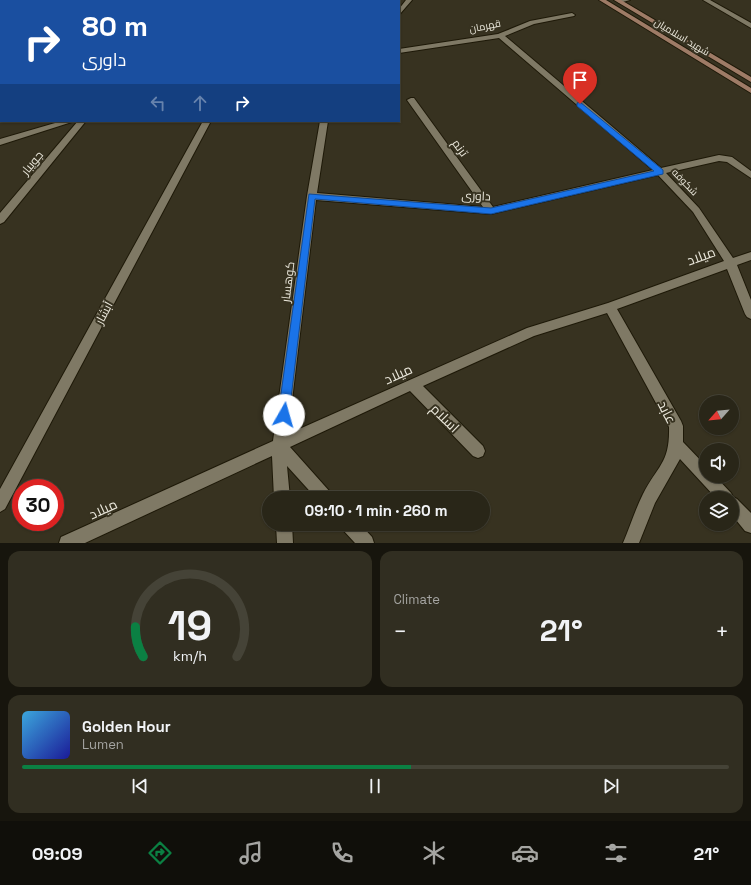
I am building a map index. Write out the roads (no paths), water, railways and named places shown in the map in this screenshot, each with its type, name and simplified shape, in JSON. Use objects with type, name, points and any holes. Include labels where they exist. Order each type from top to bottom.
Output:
[{"type":"main road","name":"شهید اسلامیان","points":[[602,0],[751,91]]},
{"type":"main road","name":"شهید اسلامیان","points":[[621,0],[751,80]]},
{"type":"street","points":[[400,12],[409,0]]},
{"type":"street","points":[[706,0],[751,26]]},
{"type":"street","name":"قهرمان","points":[[400,51],[500,36],[532,22],[572,15]]},
{"type":"street","name":"شکوفه","points":[[500,36],[660,172],[696,210],[730,262],[751,314]]},
{"type":"street","name":"ترنم","points":[[411,100],[491,211]]},
{"type":"street","points":[[0,142],[67,122]]},
{"type":"street","name":"جویبار","points":[[0,220],[81,122]]},
{"type":"street","name":"آبشار","points":[[0,504],[206,122]]},
{"type":"street","name":"کوهسار","points":[[282,491],[280,446],[312,196],[324,122]]},
{"type":"street","name":"داوری","points":[[312,196],[491,211],[724,158],[751,175]]},
{"type":"street","name":"میلاد","points":[[67,543],[412,384],[531,332],[610,307],[730,262],[751,256]]},
{"type":"street","name":"عابد","points":[[610,307],[676,426],[677,446],[670,466],[652,492],[631,543]]},
{"type":"street","name":"اسلام","points":[[412,384],[478,451]]},
{"type":"street","points":[[280,446],[320,491]]},
{"type":"street","points":[[677,446],[719,491]]},
{"type":"street","points":[[739,511],[751,524]]},
{"type":"street","points":[[284,531],[285,543]]},
{"type":"street","points":[[355,531],[366,543]]}]
